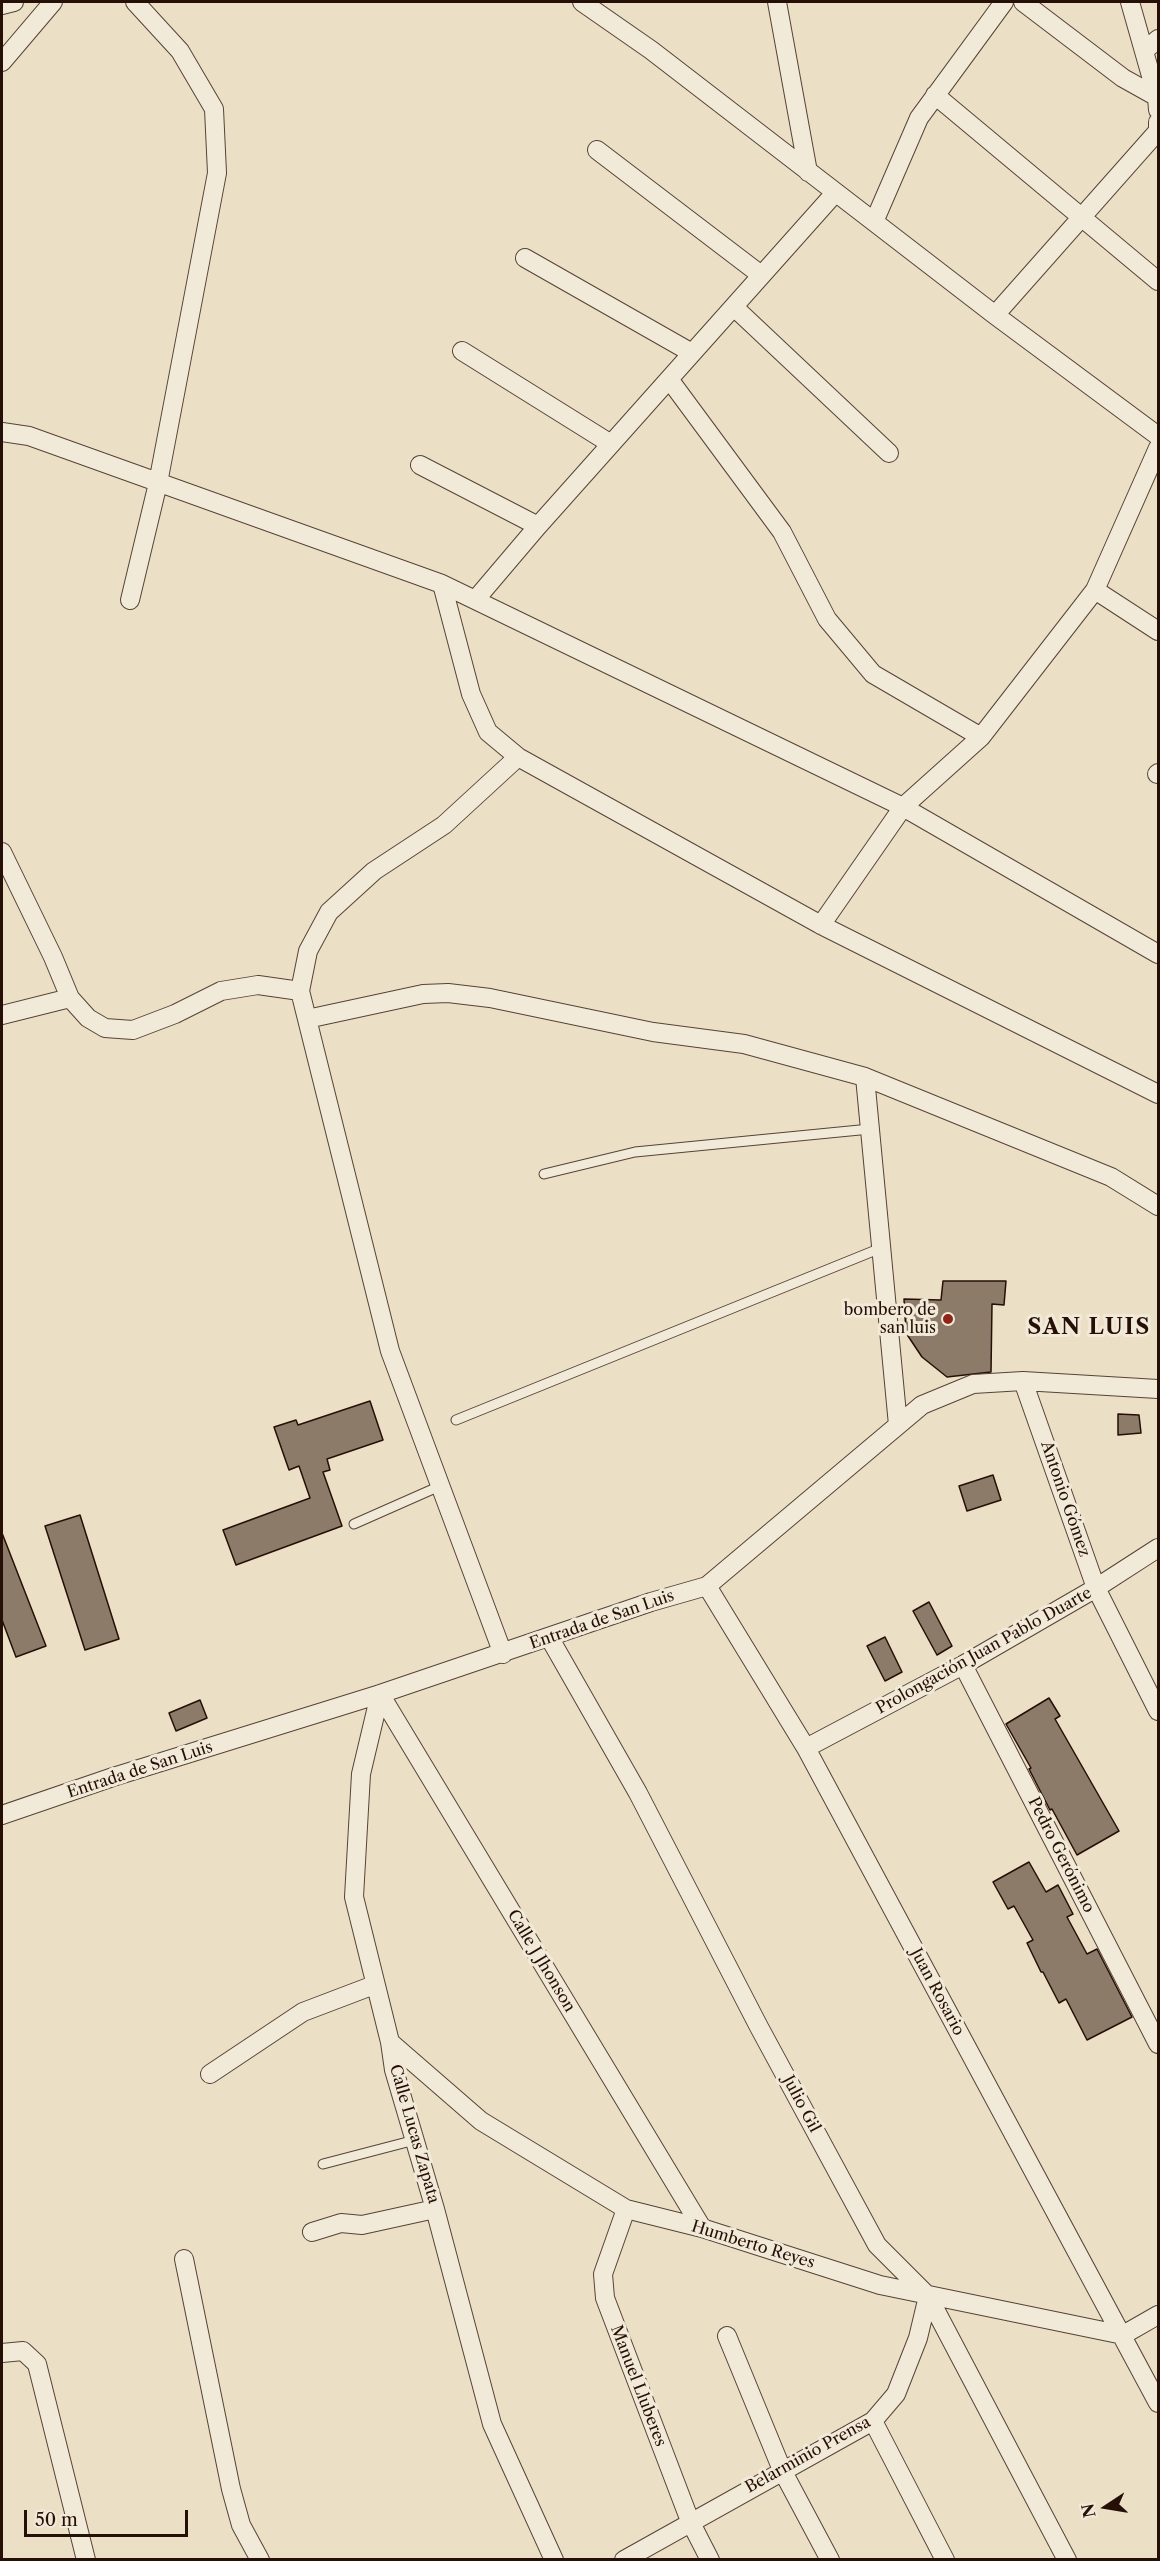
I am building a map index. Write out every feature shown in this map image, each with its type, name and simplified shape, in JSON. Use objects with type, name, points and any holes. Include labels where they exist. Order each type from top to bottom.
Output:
[{"type":"street","points":[[2,5],[14,2]]},
{"type":"street","points":[[2,62],[53,2]]},
{"type":"street","points":[[130,600],[158,483],[217,173],[214,109],[180,51],[135,2]]},
{"type":"street","points":[[582,2],[651,50],[995,315],[1158,436]]},
{"type":"street","points":[[777,2],[808,172]]},
{"type":"street","points":[[874,222],[919,118],[1004,2]]},
{"type":"street","points":[[1023,2],[1158,103]]},
{"type":"street","points":[[1131,2],[1158,103]]},
{"type":"street","points":[[1144,51],[1158,39]]},
{"type":"street","points":[[935,95],[1158,281]]},
{"type":"street","points":[[995,315],[1158,131],[1158,122]]},
{"type":"street","points":[[597,150],[761,275]]},
{"type":"street","points":[[476,599],[538,526],[835,193]]},
{"type":"street","points":[[525,258],[692,352]]},
{"type":"street","points":[[734,307],[889,453]]},
{"type":"street","points":[[462,351],[611,444]]},
{"type":"street","points":[[669,379],[782,532],[827,619],[873,674],[981,737]]},
{"type":"street","points":[[2,432],[29,436],[442,584],[476,599],[903,807],[1158,954]]},
{"type":"street","points":[[821,925],[903,807],[981,737],[1095,590],[1158,448]]},
{"type":"street","points":[[420,465],[538,526]]},
{"type":"street","points":[[442,584],[471,693],[488,732],[518,757],[821,925],[1158,1094]]},
{"type":"street","points":[[1095,590],[1158,631]]},
{"type":"street","points":[[503,1654],[390,1351],[300,991],[308,951],[329,912],[374,872],[444,825],[518,757]]},
{"type":"street","points":[[2,852],[53,957],[70,998],[88,1018],[105,1029],[133,1030],[221,991],[258,985],[300,991]]},
{"type":"street","points":[[307,1019],[423,994],[458,994],[490,998],[653,1032],[744,1044],[865,1077],[1112,1177],[1158,1206]]},
{"type":"street","points":[[2,1015],[70,998]]},
{"type":"street","points":[[865,1077],[898,1425]]},
{"type":"street","name":"Entrada de San Luis","points":[[2,1815],[113,1777],[380,1695],[651,1602],[707,1586],[921,1405],[973,1384],[1023,1381],[1158,1389]]},
{"type":"street","name":"Antonio Gómez","points":[[1023,1381],[1096,1588],[1158,1712]]},
{"type":"street","name":"Prolongación Juan Pablo Duarte","points":[[806,1748],[963,1665],[1096,1588],[1158,1548]]},
{"type":"street","name":"Juan Rosario","points":[[707,1586],[806,1748],[1158,2403]]},
{"type":"street","name":"Julio Gil","points":[[549,1637],[638,1793],[759,2027],[877,2245],[928,2296],[1067,2559]]},
{"type":"street","name":"Pedro Gerónimo","points":[[963,1665],[1158,2044]]},
{"type":"street","name":"Calle Lucas Zapata","points":[[380,1695],[361,1774],[354,1897],[390,2042],[394,2070],[435,2210],[492,2424],[554,2559]]},
{"type":"street","name":"Calle J Jhonson","points":[[380,1695],[702,2228]]},
{"type":"street","points":[[210,2074],[303,2012],[374,1984]]},
{"type":"street","name":"Humberto Reyes","points":[[390,2042],[481,2121],[626,2209],[702,2228],[880,2285],[1123,2335]]},
{"type":"street","name":"Manuel Lluberes","points":[[626,2209],[603,2274],[604,2298],[690,2521],[710,2559]]},
{"type":"street","points":[[312,2232],[341,2223],[362,2225],[435,2210]]},
{"type":"street","points":[[184,2259],[231,2489],[241,2525],[260,2559]]},
{"type":"street","name":"Belarminio Prensa","points":[[624,2559],[873,2421],[896,2394],[918,2338],[928,2296]]},
{"type":"street","points":[[1123,2335],[1158,2315]]},
{"type":"street","points":[[727,2336],[782,2470],[830,2559]]},
{"type":"street","points":[[2,2353],[23,2351],[37,2364],[86,2559]]},
{"type":"street","points":[[873,2421],[945,2559]]},
{"type":"lane","points":[[544,1174],[635,1152],[870,1129]]},
{"type":"lane","points":[[456,1420],[882,1248]]},
{"type":"lane","points":[[354,1524],[441,1486]]},
{"type":"lane","points":[[323,2164],[414,2140]]},
{"type":"building","name":"bombero de san luis","points":[[943,1281],[1006,1281],[1004,1305],[992,1304],[991,1372],[947,1377],[922,1357],[906,1333],[904,1299],[941,1300]]},
{"type":"building","points":[[370,1401],[383,1440],[327,1459],[330,1470],[323,1472],[342,1526],[236,1565],[223,1530],[310,1498],[299,1466],[289,1470],[274,1427],[296,1420],[298,1425]]},
{"type":"building","points":[[1118,1414],[1139,1415],[1141,1433],[1118,1435]]},
{"type":"building","points":[[993,1475],[1001,1500],[967,1511],[959,1486]]},
{"type":"building","points":[[80,1515],[119,1639],[85,1650],[45,1526]]},
{"type":"building","points":[[2,1533],[46,1646],[16,1657],[2,1620]]},
{"type":"building","points":[[929,1602],[952,1646],[937,1655],[913,1611]]},
{"type":"building","points":[[885,1637],[902,1672],[885,1681],[867,1646]]},
{"type":"building","points":[[1049,1698],[1060,1716],[1055,1719],[1119,1831],[1077,1855],[1052,1809],[1050,1810],[1029,1769],[1031,1768],[1006,1724]]},
{"type":"building","points":[[200,1700],[207,1718],[176,1731],[169,1713]]},
{"type":"building","points":[[1029,1862],[1046,1892],[1058,1885],[1073,1914],[1067,1917],[1087,1954],[1097,1949],[1132,2017],[1087,2040],[1066,1999],[1059,2003],[1041,1972],[1027,1943],[1033,1940],[1014,1906],[1008,1909],[993,1882]]},
{"type":"place","name":"bombero de san luis","points":[[948,1319]]},
{"type":"district","name":"SAN LUIS","points":[[1089,1328]]}]
